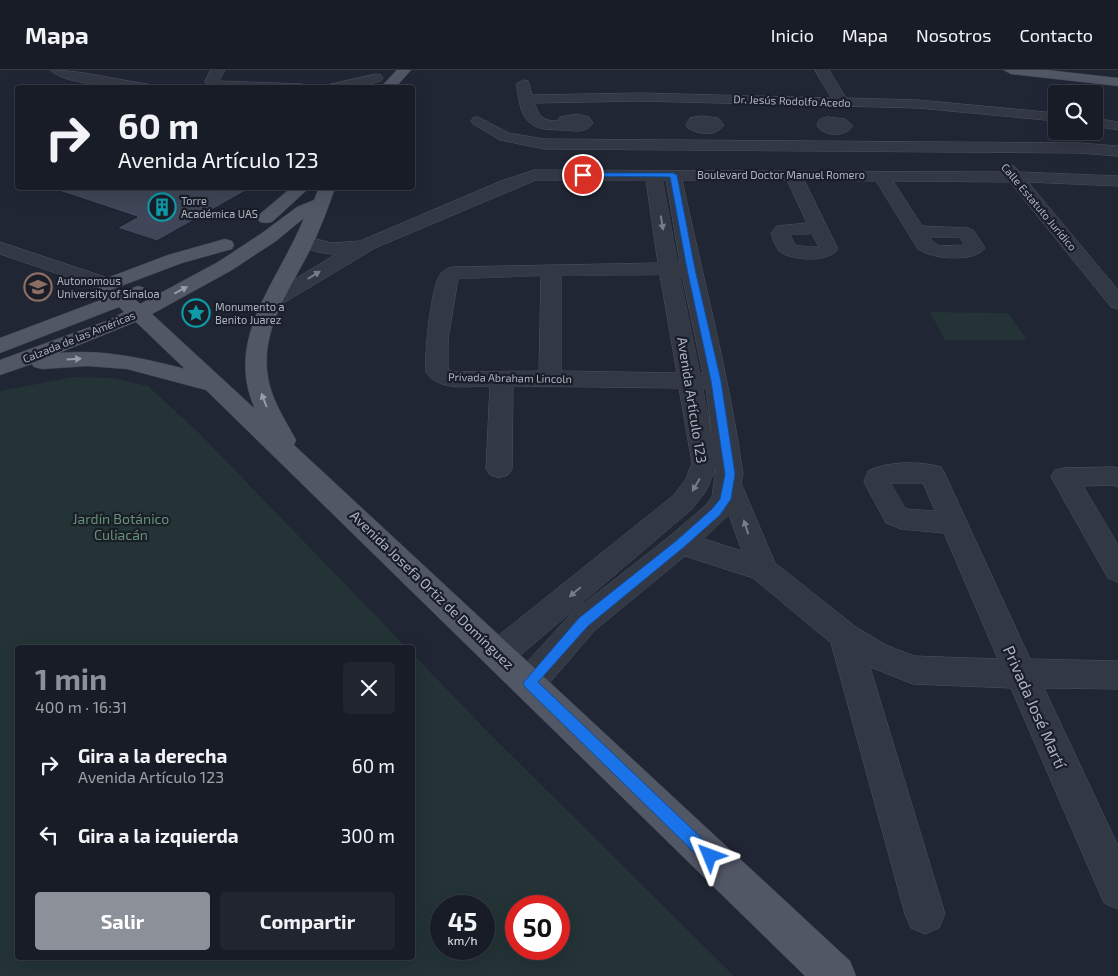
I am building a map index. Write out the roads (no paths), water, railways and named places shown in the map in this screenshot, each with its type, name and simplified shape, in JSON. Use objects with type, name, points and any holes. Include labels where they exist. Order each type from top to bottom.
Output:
[{"type":"main road","points":[[382,79],[404,70]]},
{"type":"main road","points":[[1011,70],[1118,82]]},
{"type":"main road","points":[[1078,70],[1118,75]]},
{"type":"main road","points":[[122,299],[175,259],[225,245],[275,212],[299,190]]},
{"type":"main road","points":[[294,459],[266,407],[259,387],[257,353],[261,329],[273,301],[307,238],[324,195]]},
{"type":"main road","name":"Calzada de las Américas","points":[[3,360],[116,324],[122,299],[225,266],[269,237],[324,195]]},
{"type":"main road","name":"Avenida Josefa Ortiz de Domínguez","points":[[122,299],[294,459],[835,976]]},
{"type":"main road","points":[[3,360],[106,359],[146,366],[215,386]]},
{"type":"street","points":[[57,70],[81,78],[125,85]]},
{"type":"street","points":[[215,85],[212,82],[218,70]]},
{"type":"street","points":[[822,70],[833,121]]},
{"type":"street","points":[[349,85],[382,79]]},
{"type":"street","points":[[523,84],[530,114],[536,121],[549,126],[565,125]]},
{"type":"street","points":[[814,86],[830,102]]},
{"type":"street","name":"Dr. Jesús Rodolfo Acedo","points":[[528,99],[582,97],[699,98],[830,102],[964,107],[1048,116]]},
{"type":"street","points":[[699,98],[705,120]]},
{"type":"street","name":"Calle Estatuto Jurídico","points":[[964,107],[988,147],[1016,178],[1118,304]]},
{"type":"street","points":[[478,121],[505,137],[529,142],[1079,148],[1118,152]]},
{"type":"street","points":[[1103,124],[1118,126]]},
{"type":"street","name":"Avenida Artículo 123","points":[[499,654],[683,502],[694,490],[702,474],[705,462],[690,380],[680,269],[658,144]]},
{"type":"street","points":[[793,175],[820,228],[829,249],[823,252],[791,251],[785,246],[780,233],[783,230],[820,228]]},
{"type":"street","name":"Boulevard Doctor Manuel Romero","points":[[273,301],[368,244],[512,182],[534,176],[793,175],[1118,181]]},
{"type":"street","points":[[881,176],[916,231],[925,245],[932,250],[972,250],[976,245],[968,235],[962,232],[916,231]]},
{"type":"street","name":"Boulevard Doctor Manuel Romero","points":[[307,238],[306,241],[318,247],[332,249],[345,249],[368,244]]},
{"type":"street","name":"Avenida Josefa Ortiz de Domínguez","points":[[0,248],[122,299]]},
{"type":"street","name":"Avenida Artículo 123","points":[[529,683],[583,622],[680,544],[716,512],[725,499],[730,474],[728,450],[716,381],[680,269]]},
{"type":"street","name":"Privada Abraham Lincoln","points":[[680,269],[460,272],[448,276],[439,336],[437,372],[443,377],[453,379],[550,378],[716,381]]},
{"type":"street","points":[[550,378],[552,270]]},
{"type":"street","points":[[1093,272],[1118,272]]},
{"type":"street","points":[[499,468],[502,378]]},
{"type":"street","points":[[1118,478],[1114,476],[1064,477],[1118,570]]},
{"type":"street","points":[[728,484],[742,514],[763,570]]},
{"type":"street","name":"Privada José Martí","points":[[954,523],[1020,675],[1118,889]]},
{"type":"street","points":[[1091,523],[1118,524]]},
{"type":"street","points":[[680,544],[722,555],[763,570],[845,636],[875,656],[913,670],[1020,675],[1118,675]]},
{"type":"street","points":[[845,636],[925,914]]},
{"type":"place","name":"Torre Académica UAS","points":[[162,207]]},
{"type":"place","name":"Autonomous University of Sinaloa","points":[[38,287]]},
{"type":"place","name":"Monumento a Benito Juarez","points":[[196,313]]},
{"type":"park label","name":"Jardín Botánico Culiacán","points":[[121,528]]}]
